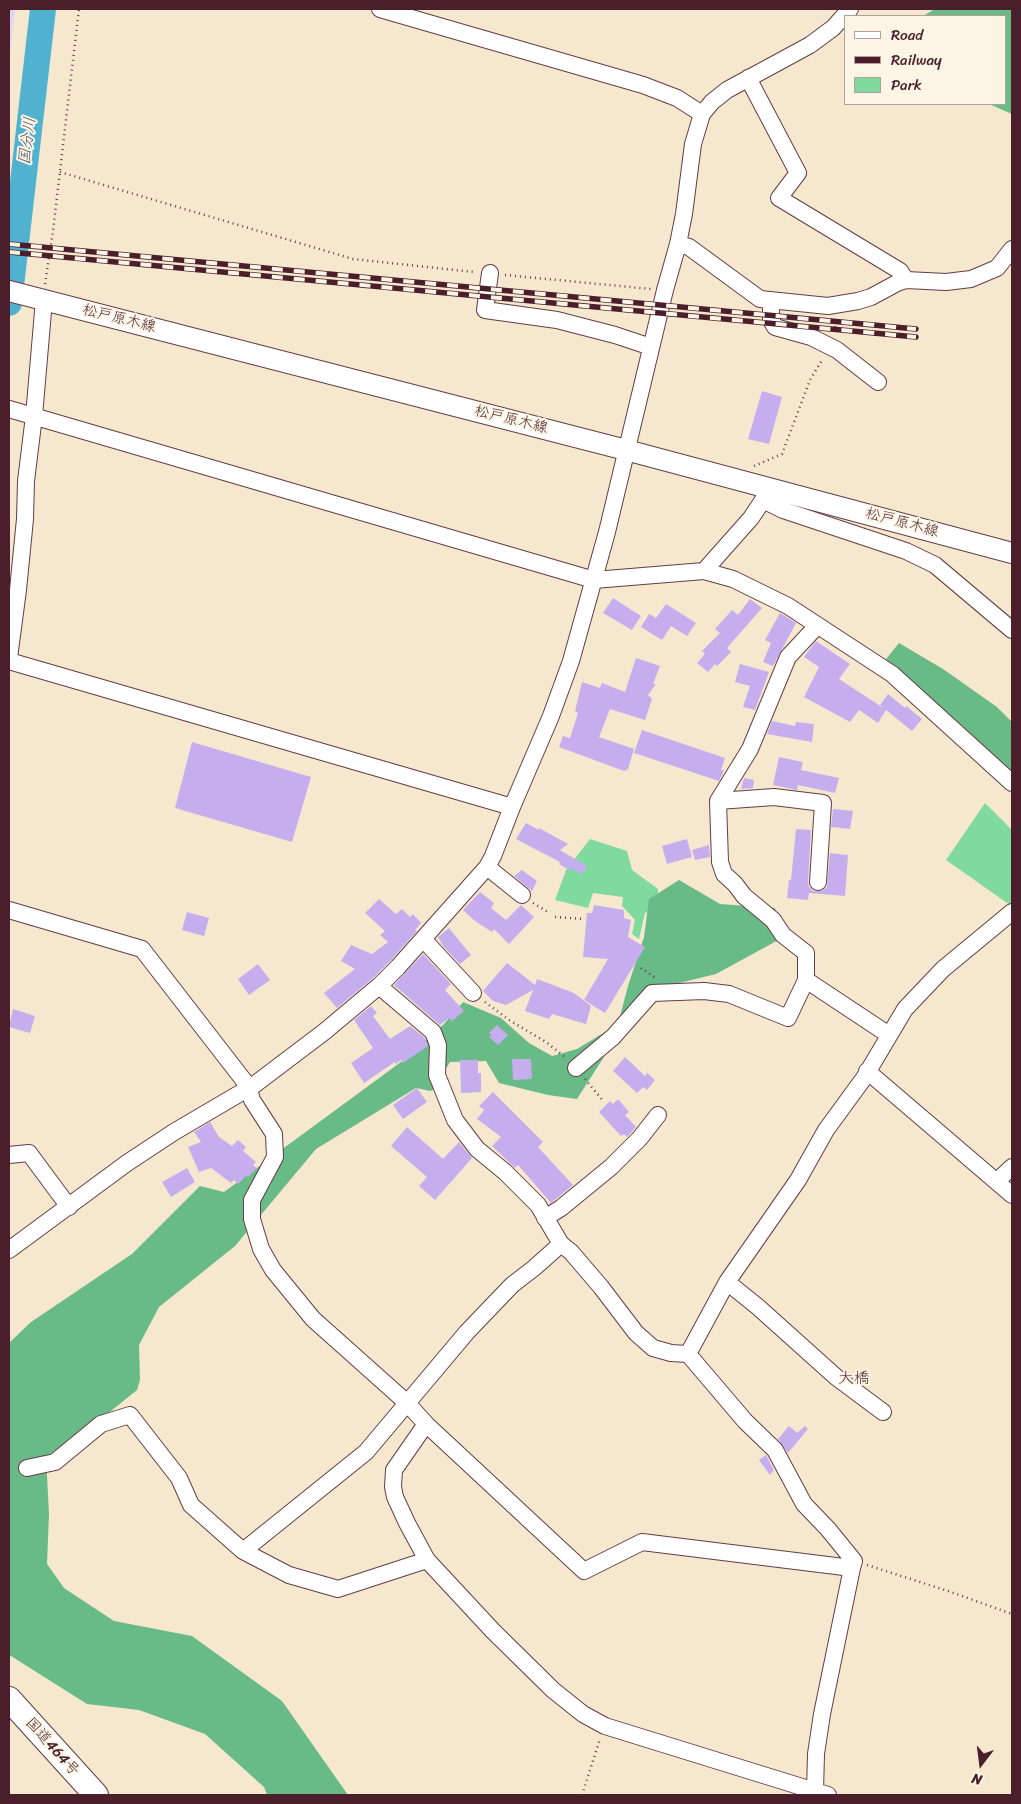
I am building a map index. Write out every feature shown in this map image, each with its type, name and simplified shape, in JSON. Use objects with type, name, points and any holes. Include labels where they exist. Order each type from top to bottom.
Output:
[{"type":"highway","name":"国道464号","points":[[9,1699],[96,1795]]},
{"type":"main road","name":"松戸原木線","points":[[9,291],[626,450],[765,494],[1012,553]]},
{"type":"street","points":[[380,9],[643,84],[677,98],[702,114]]},
{"type":"street","points":[[9,1250],[70,1207],[127,1163],[174,1132],[249,1089],[324,1032],[378,986],[487,867],[551,716],[571,661],[607,532],[665,290],[678,244],[684,214],[692,144],[702,114],[712,102],[727,90],[810,45],[833,28],[844,16]]},
{"type":"street","points":[[748,78],[798,173],[779,198],[900,271],[906,280]]},
{"type":"street","points":[[678,244],[688,247],[760,299],[828,306],[871,297],[906,280],[959,282],[1005,271],[1012,249]]},
{"type":"street","points":[[490,273],[484,310],[557,320],[616,335],[651,347]]},
{"type":"street","points":[[44,300],[34,416],[26,481],[25,519],[9,660],[512,806]]},
{"type":"street","points":[[771,300],[771,320],[775,327],[811,337],[838,350],[878,382]]},
{"type":"street","points":[[9,409],[594,580],[704,571],[733,579],[788,606],[892,674],[1012,783]]},
{"type":"street","points":[[704,571],[751,518],[765,494],[783,510],[906,551],[935,566],[1012,630]]},
{"type":"street","points":[[576,1068],[613,1037],[652,992],[704,991],[729,994],[788,1018],[806,980],[806,953],[783,935],[773,920],[744,896],[724,874],[720,862],[718,801],[750,749],[788,657],[817,626]]},
{"type":"street","points":[[718,801],[774,797],[823,803],[818,882]]},
{"type":"street","points":[[487,867],[522,895]]},
{"type":"street","points":[[9,910],[142,949],[249,1089],[252,1100],[274,1134],[275,1157],[252,1200],[252,1219],[261,1249],[274,1270],[313,1319],[406,1402],[426,1424],[584,1571],[642,1542],[853,1564]]},
{"type":"street","points":[[688,1354],[726,1282],[798,1180],[826,1130],[864,1078],[905,1009],[929,982],[1012,912]]},
{"type":"street","points":[[423,939],[473,994]]},
{"type":"street","points":[[806,980],[889,1035]]},
{"type":"street","points":[[378,986],[433,1032],[438,1045],[437,1075],[455,1120],[477,1149],[505,1172],[538,1205],[561,1244],[571,1252],[601,1287],[636,1333],[654,1348],[671,1353],[688,1354],[746,1421],[775,1450],[804,1504],[828,1529],[853,1564],[822,1714],[816,1754],[821,1793],[605,1726],[583,1714],[553,1690],[427,1560],[407,1523],[395,1497],[393,1487],[394,1470],[426,1424]]},
{"type":"street","points":[[867,1071],[1012,1195]]},
{"type":"street","points":[[545,1218],[561,1208],[612,1167],[640,1138],[658,1115]]},
{"type":"street","points":[[9,1154],[28,1153],[70,1207]]},
{"type":"street","points":[[997,1181],[1012,1167]]},
{"type":"street","points":[[243,1551],[366,1452],[406,1402],[467,1332],[512,1285],[561,1244]]},
{"type":"street","points":[[726,1282],[758,1307],[836,1377],[883,1412]]},
{"type":"street","points":[[27,1468],[55,1462],[101,1424],[130,1415],[179,1478],[191,1505],[243,1551],[289,1575],[338,1589],[427,1560]]},
{"type":"path","points":[[44,300],[44,286],[60,172],[79,9]]},
{"type":"path","points":[[60,172],[353,259],[665,290]]},
{"type":"path","points":[[833,335],[838,320]]},
{"type":"path","points":[[754,466],[782,454],[810,380],[826,352]]},
{"type":"path","points":[[555,917],[586,920]]},
{"type":"path","points":[[473,994],[509,1020],[546,1042],[576,1068],[604,1102]]},
{"type":"path","points":[[853,1564],[948,1591],[1012,1614]]},
{"type":"path","points":[[582,1795],[605,1726]]},
{"type":"shaded area","points":[[9,9],[15,9],[9,63]]},
{"type":"green space","points":[[935,9],[1012,9],[1012,114],[991,105],[1006,105],[1006,15],[925,15]]},
{"type":"green space","points":[[899,643],[943,669],[997,707],[1012,722],[1012,778],[886,659]]},
{"type":"green space","points":[[985,803],[1012,830],[1012,903],[1010,905],[946,860]]},
{"type":"green space","points":[[590,839],[627,851],[632,870],[658,889],[658,909],[645,913],[639,939],[632,934],[635,920],[622,906],[623,897],[593,893],[588,908],[555,900],[566,870]]},
{"type":"green space","points":[[679,880],[720,904],[775,908],[782,938],[716,974],[646,991],[577,1099],[548,1095],[499,1083],[486,1061],[450,1062],[442,1075],[438,1088],[430,1091],[416,1088],[316,1149],[235,1246],[159,1307],[139,1345],[140,1380],[137,1390],[46,1457],[49,1514],[47,1564],[64,1588],[114,1621],[192,1636],[282,1701],[348,1795],[267,1795],[264,1787],[205,1734],[139,1710],[87,1704],[11,1656],[9,1657],[9,1343],[31,1322],[132,1254],[200,1186],[224,1192],[405,1059],[443,1025],[463,1002],[501,1018],[529,1043],[552,1056],[577,1049],[618,1024],[644,937],[649,899]]},
{"type":"building","points":[[762,391],[782,397],[769,444],[748,439]]},
{"type":"building","points":[[613,598],[641,616],[632,630],[603,613]]},
{"type":"building","points":[[750,599],[762,608],[727,648],[731,652],[708,672],[697,663],[705,654],[702,651],[720,633],[715,629],[732,610],[738,615]]},
{"type":"building","points":[[666,604],[696,623],[687,636],[671,626],[662,640],[641,627],[649,614],[656,618]]},
{"type":"building","points":[[780,613],[796,623],[773,666],[763,662],[771,643],[765,640]]},
{"type":"building","points":[[816,641],[850,664],[839,679],[885,709],[880,705],[888,694],[922,719],[912,731],[886,710],[878,723],[859,710],[850,722],[804,697],[819,667],[804,657]]},
{"type":"building","points":[[636,658],[660,666],[653,684],[656,684],[648,695],[652,699],[645,720],[610,709],[599,737],[634,749],[628,769],[624,771],[559,747],[563,736],[570,738],[578,713],[575,711],[582,682],[600,688],[602,683],[625,692]]},
{"type":"building","points":[[740,664],[769,672],[755,710],[743,707],[750,686],[735,682]]},
{"type":"building","points":[[772,721],[795,726],[796,722],[814,724],[812,742],[767,734]]},
{"type":"building","points":[[642,730],[725,758],[721,770],[724,770],[719,781],[634,753]]},
{"type":"building","points":[[192,742],[311,777],[292,842],[175,808]]},
{"type":"building","points":[[779,757],[803,762],[801,770],[839,778],[835,793],[798,785],[797,790],[773,785]]},
{"type":"building","points":[[744,778],[754,780],[753,788],[741,789]]},
{"type":"building","points":[[833,809],[853,811],[850,829],[831,827]]},
{"type":"building","points":[[526,823],[568,844],[560,850],[587,866],[582,874],[570,868],[569,870],[559,864],[560,862],[516,839]]},
{"type":"building","points":[[796,829],[811,830],[808,881],[809,887],[813,891],[822,891],[827,887],[830,853],[848,855],[845,896],[809,893],[808,900],[787,898],[789,880],[791,880]]},
{"type":"building","points":[[687,839],[692,857],[667,864],[662,846]]},
{"type":"building","points":[[709,845],[710,857],[695,860],[692,850]]},
{"type":"building","points":[[522,870],[537,881],[532,891],[514,876]]},
{"type":"building","points":[[480,892],[494,903],[491,908],[506,920],[521,905],[534,917],[509,944],[494,929],[492,932],[475,921],[463,910]]},
{"type":"building","points":[[379,899],[396,914],[402,909],[410,917],[413,914],[421,923],[415,930],[417,931],[391,960],[372,979],[337,1008],[324,993],[355,969],[341,961],[351,945],[372,954],[388,942],[380,935],[385,931],[365,913]]},
{"type":"building","points":[[594,905],[624,910],[624,918],[631,920],[628,937],[645,947],[605,1013],[584,1000],[608,959],[583,957],[587,913],[592,913]]},
{"type":"building","points":[[187,912],[209,918],[204,936],[182,930]]},
{"type":"building","points":[[449,928],[471,955],[460,964],[443,946],[438,937]]},
{"type":"building","points":[[423,954],[451,984],[445,990],[464,1011],[452,1021],[449,1018],[440,1025],[394,985]]},
{"type":"building","points":[[507,963],[535,985],[537,979],[574,993],[591,1006],[586,1024],[552,1014],[549,1019],[525,1011],[533,990],[506,1005],[493,1001],[483,991]]},
{"type":"building","points":[[258,964],[270,980],[249,995],[238,979]]},
{"type":"building","points":[[371,1006],[377,1013],[373,1016],[390,1039],[410,1026],[425,1038],[428,1046],[403,1063],[401,1060],[396,1064],[395,1062],[364,1083],[351,1063],[373,1048],[354,1020]]},
{"type":"building","points":[[13,1009],[35,1016],[30,1033],[9,1027]]},
{"type":"building","points":[[497,1025],[508,1035],[498,1045],[489,1037],[491,1035],[489,1033]]},
{"type":"building","points":[[625,1057],[645,1076],[647,1073],[655,1080],[647,1090],[643,1087],[637,1093],[613,1071]]},
{"type":"building","points":[[512,1059],[531,1059],[532,1079],[513,1080]]},
{"type":"building","points":[[460,1060],[478,1060],[478,1073],[481,1073],[481,1092],[461,1093]]},
{"type":"building","points":[[417,1088],[427,1102],[403,1119],[393,1105]]},
{"type":"building","points":[[493,1092],[543,1142],[538,1147],[573,1185],[551,1203],[518,1165],[515,1168],[492,1146],[501,1137],[477,1119],[484,1110],[479,1106]]},
{"type":"building","points":[[618,1099],[629,1112],[625,1115],[636,1127],[627,1137],[624,1134],[621,1136],[599,1112],[610,1101],[613,1104]]},
{"type":"building","points":[[210,1122],[219,1137],[232,1146],[238,1140],[246,1147],[243,1151],[256,1162],[253,1165],[257,1168],[238,1184],[234,1180],[231,1183],[211,1168],[199,1172],[188,1147],[201,1142],[194,1132]]},
{"type":"building","points":[[407,1127],[443,1159],[459,1142],[472,1158],[435,1200],[419,1186],[427,1177],[391,1146]]},
{"type":"building","points":[[187,1168],[195,1182],[171,1197],[162,1182]]},
{"type":"building","points":[[789,1426],[797,1433],[805,1426],[808,1429],[788,1453],[778,1439]]},
{"type":"building","points":[[766,1455],[774,1470],[770,1475],[759,1460]]},
{"type":"waterway","name":"国分川","points":[[9,303],[43,9]]},
{"type":"railway","points":[[9,244],[916,329]]},
{"type":"railway","points":[[9,252],[916,337]]},
{"type":"district","name":"大橋","points":[[854,1379]]}]
